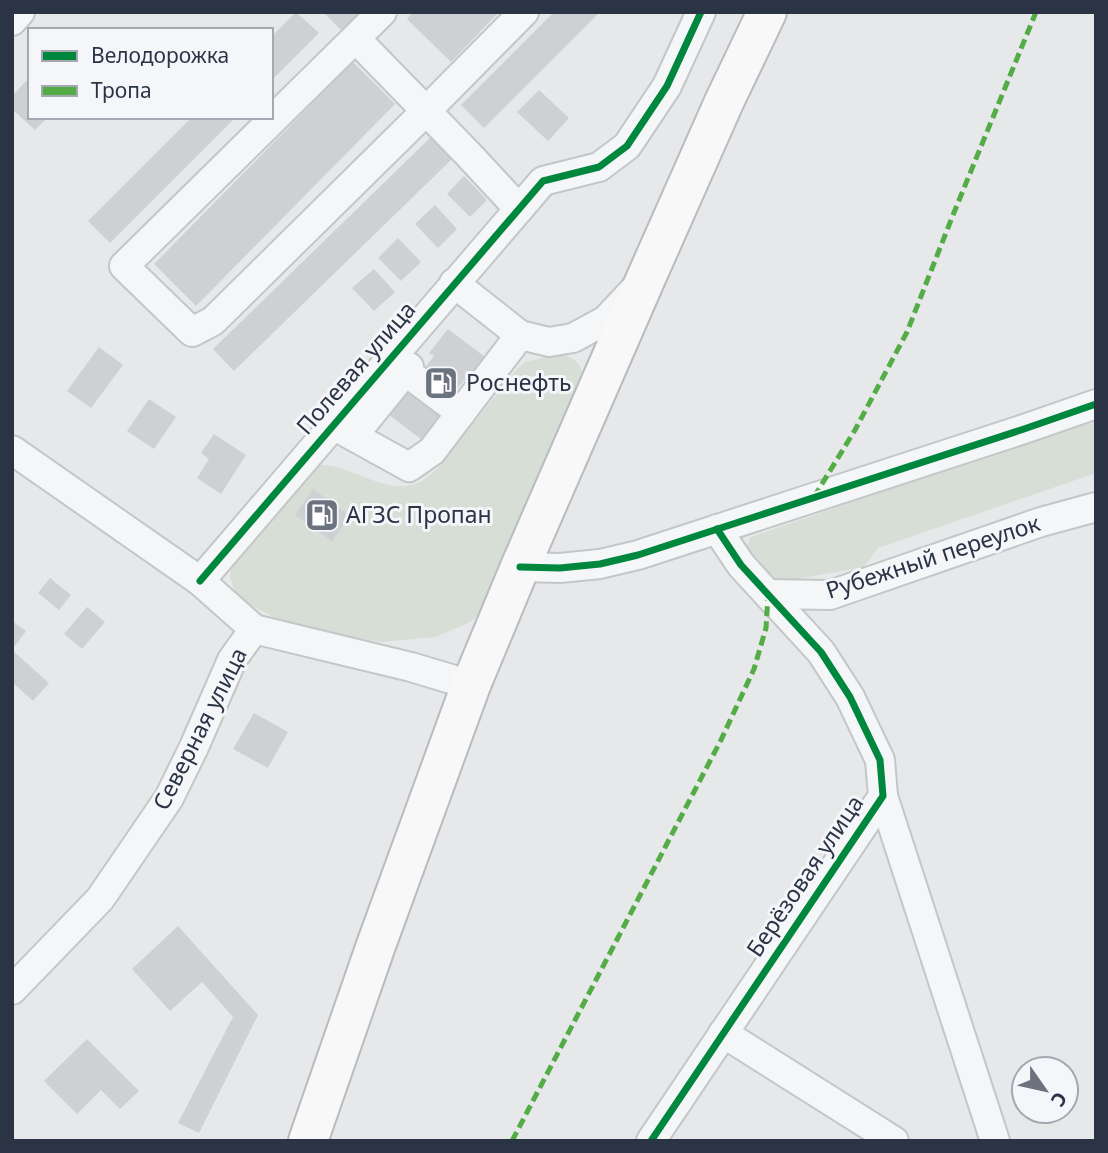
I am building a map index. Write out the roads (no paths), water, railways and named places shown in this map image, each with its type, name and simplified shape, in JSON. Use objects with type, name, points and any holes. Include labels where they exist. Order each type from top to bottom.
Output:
[{"type":"highway","points":[[308,1141],[471,685],[646,278],[767,12]]},
{"type":"street","points":[[12,21],[20,12]]},
{"type":"street","points":[[382,12],[124,266],[192,332],[213,321],[524,12]]},
{"type":"street","name":"Полевая улица","points":[[200,581],[343,431],[461,288],[543,181],[599,167],[627,146],[667,86],[701,12]]},
{"type":"street","points":[[356,38],[519,209]]},
{"type":"street","points":[[520,335],[432,451],[409,467],[343,431],[405,371],[461,288],[520,335],[549,342],[573,338],[606,320],[646,278]]},
{"type":"street","points":[[405,371],[461,414]]},
{"type":"street","points":[[520,567],[560,568],[600,564],[638,555],[1096,404]]},
{"type":"street","points":[[12,450],[200,581],[254,629],[411,667],[471,685]]},
{"type":"street","name":"Рубежный переулок","points":[[768,594],[830,595],[1041,522],[1096,507]]},
{"type":"street","name":"Берёзовая улица","points":[[651,1141],[883,796],[880,760],[850,697],[821,652],[741,565],[717,529]]},
{"type":"street","name":"Северная улица","points":[[12,990],[100,899],[169,798],[232,660],[254,629]]},
{"type":"street","points":[[883,796],[995,1141]]},
{"type":"street","points":[[723,1033],[894,1141]]},
{"type":"place","name":"Роснефть","points":[[441,383]]},
{"type":"place","name":"АГЗС Пропан","points":[[322,515]]}]
